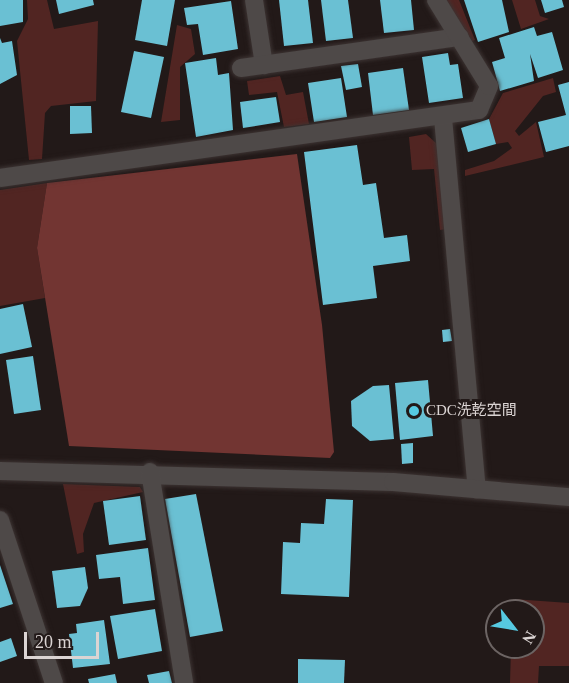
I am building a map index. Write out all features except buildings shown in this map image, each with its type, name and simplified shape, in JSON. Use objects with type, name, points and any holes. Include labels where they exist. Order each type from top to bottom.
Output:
[{"type":"street","points":[[254,0],[264,65]]},
{"type":"street","points":[[0,178],[443,118],[479,110],[488,98],[489,86],[436,0]]},
{"type":"street","points":[[241,68],[460,37]]},
{"type":"street","points":[[443,118],[477,489]]},
{"type":"street","points":[[0,471],[150,472],[477,489],[569,497]]},
{"type":"street","points":[[150,472],[184,683]]},
{"type":"street","points":[[0,520],[54,683]]},
{"type":"shaded area","points":[[27,0],[47,0],[54,29],[98,21],[96,101],[51,106],[45,113],[42,159],[29,160],[17,41],[28,19]]},
{"type":"shaded area","points":[[445,0],[459,0],[475,40],[472,41]]},
{"type":"shaded area","points":[[512,0],[535,0],[540,16],[549,19],[521,29]]},
{"type":"shaded area","points":[[177,25],[191,29],[195,54],[180,67],[180,120],[161,122]]},
{"type":"shaded area","points":[[280,76],[286,95],[303,92],[309,124],[284,127],[277,92],[249,95],[247,81]]},
{"type":"shaded area","points":[[553,78],[556,92],[543,96],[515,131],[519,136],[536,122],[544,157],[465,176],[465,170],[494,161],[512,148],[508,142],[496,144],[489,119],[503,93]]},
{"type":"shaded area","points":[[426,134],[437,144],[446,229],[440,230],[434,169],[412,170],[409,137]]},
{"type":"shaded area","points":[[297,154],[322,325],[334,452],[330,458],[69,446],[37,248],[47,183]]},
{"type":"shaded area","points":[[47,183],[37,248],[45,298],[0,306],[0,190]]},
{"type":"shaded area","points":[[63,484],[140,487],[143,492],[94,503],[83,534],[84,552],[77,554]]},
{"type":"shaded area","points":[[545,601],[569,603],[569,666],[539,666],[538,683],[510,683],[511,659],[545,659]]},
{"type":"place","name":"CDC洗乾空間","points":[[414,411]]}]
